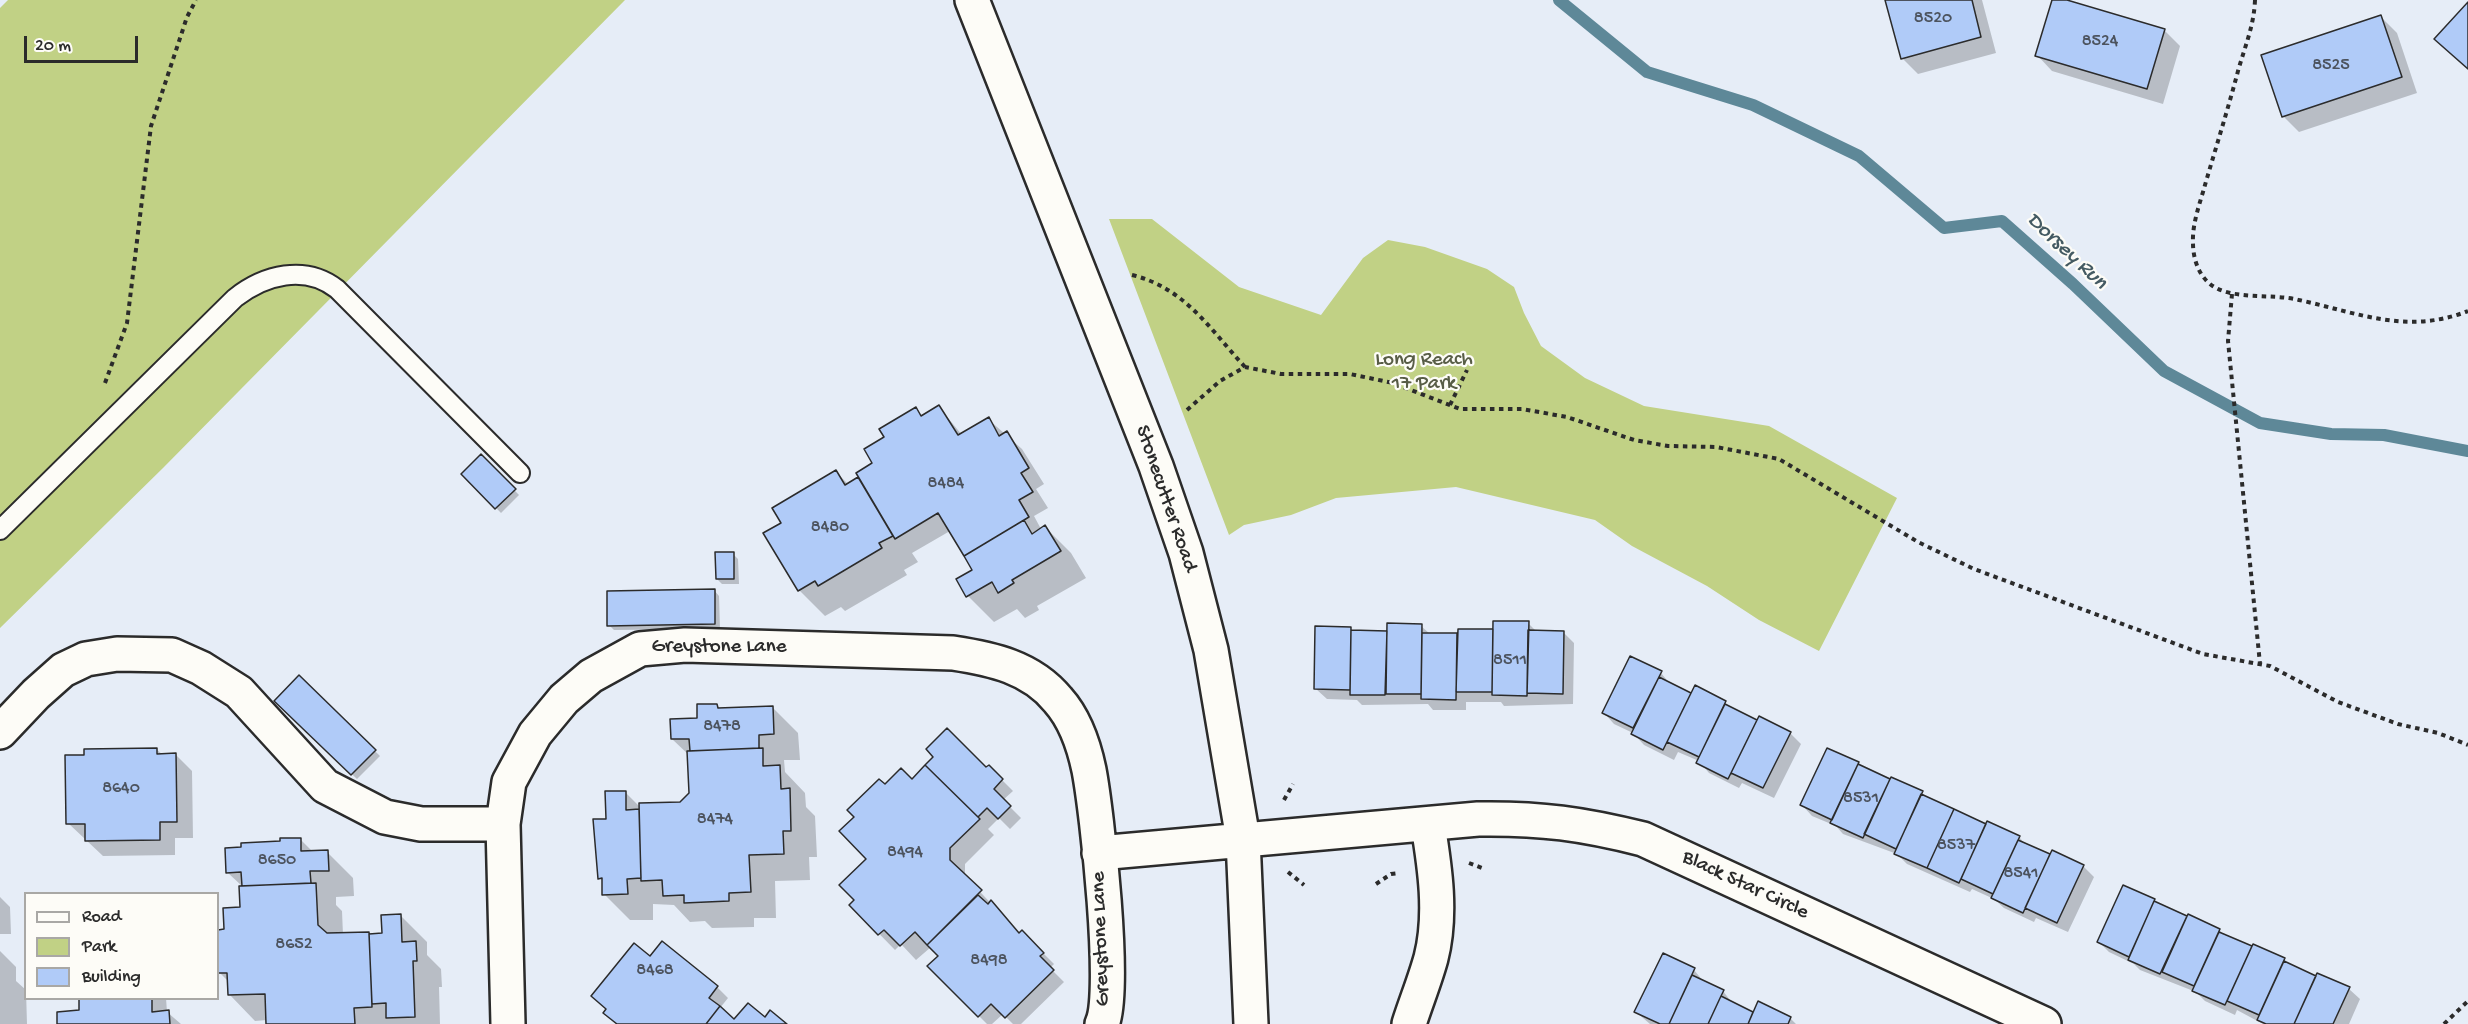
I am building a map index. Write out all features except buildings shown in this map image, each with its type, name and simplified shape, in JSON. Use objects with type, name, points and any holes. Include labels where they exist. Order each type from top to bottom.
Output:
[{"type":"street","name":"Stonecutter Road","points":[[972,0],[1156,466],[1186,553],[1211,650],[1243,839],[1251,1024]]},
{"type":"street","name":"Greystone Lane","points":[[508,1024],[503,824],[509,782],[535,734],[564,699],[591,676],[640,648],[685,645],[952,653],[989,659],[1015,668],[1038,680],[1059,700],[1072,721],[1089,771],[1099,853],[1108,986],[1107,1013],[1102,1024]]},
{"type":"street","points":[[0,732],[36,694],[63,670],[86,659],[117,654],[172,655],[201,668],[239,692],[326,786],[385,817],[421,824],[503,824]]},
{"type":"street","name":"Black Star Circle","points":[[1243,839],[1478,819],[1529,818],[1582,824],[1643,839],[2044,1024]]},
{"type":"street","points":[[1409,1024],[1431,957],[1436,915],[1434,867],[1428,825]]},
{"type":"street","name":"Greystone Lane","points":[[1099,853],[1243,839]]},
{"type":"lane","points":[[0,530],[235,297],[253,284],[279,275],[304,275],[328,282],[337,289],[520,473]]},
{"type":"path","points":[[101,394],[127,323],[151,126],[187,17],[196,0]]},
{"type":"path","points":[[2255,0],[2252,32],[2204,188],[2193,242],[2198,269],[2211,284],[2232,294],[2266,294],[2296,299],[2388,322],[2424,323],[2468,311]]},
{"type":"path","points":[[1132,275],[1155,280],[1180,296],[1245,367],[1281,374],[1350,374],[1392,383],[1460,409],[1522,409],[1567,417],[1634,440],[1668,446],[1716,447],[1779,459],[1918,542],[1974,568],[2203,654],[2270,666],[2338,702],[2398,724],[2438,733],[2468,745]]},
{"type":"path","points":[[2232,294],[2228,341],[2260,664]]},
{"type":"path","points":[[1187,411],[1220,381],[1245,367]]},
{"type":"path","points":[[1450,405],[1467,370]]},
{"type":"path","points":[[2444,1024],[2468,1000]]},
{"type":"green space","points":[[8,0],[625,0],[163,468],[0,628],[0,8]]},
{"type":"green space","name":"Long Reach 17 Park","points":[[1109,219],[1152,219],[1239,287],[1321,315],[1363,258],[1388,240],[1425,247],[1487,269],[1514,287],[1541,346],[1585,378],[1644,406],[1769,426],[1897,498],[1819,651],[1759,620],[1707,586],[1632,546],[1595,520],[1456,487],[1336,498],[1291,515],[1244,525],[1229,535]]},
{"type":"waterway","name":"Dorsey Run","points":[[1559,0],[1647,72],[1753,105],[1859,156],[1944,228],[2002,221],[2073,284],[2164,371],[2260,423],[2331,434],[2384,435],[2468,451]]}]
